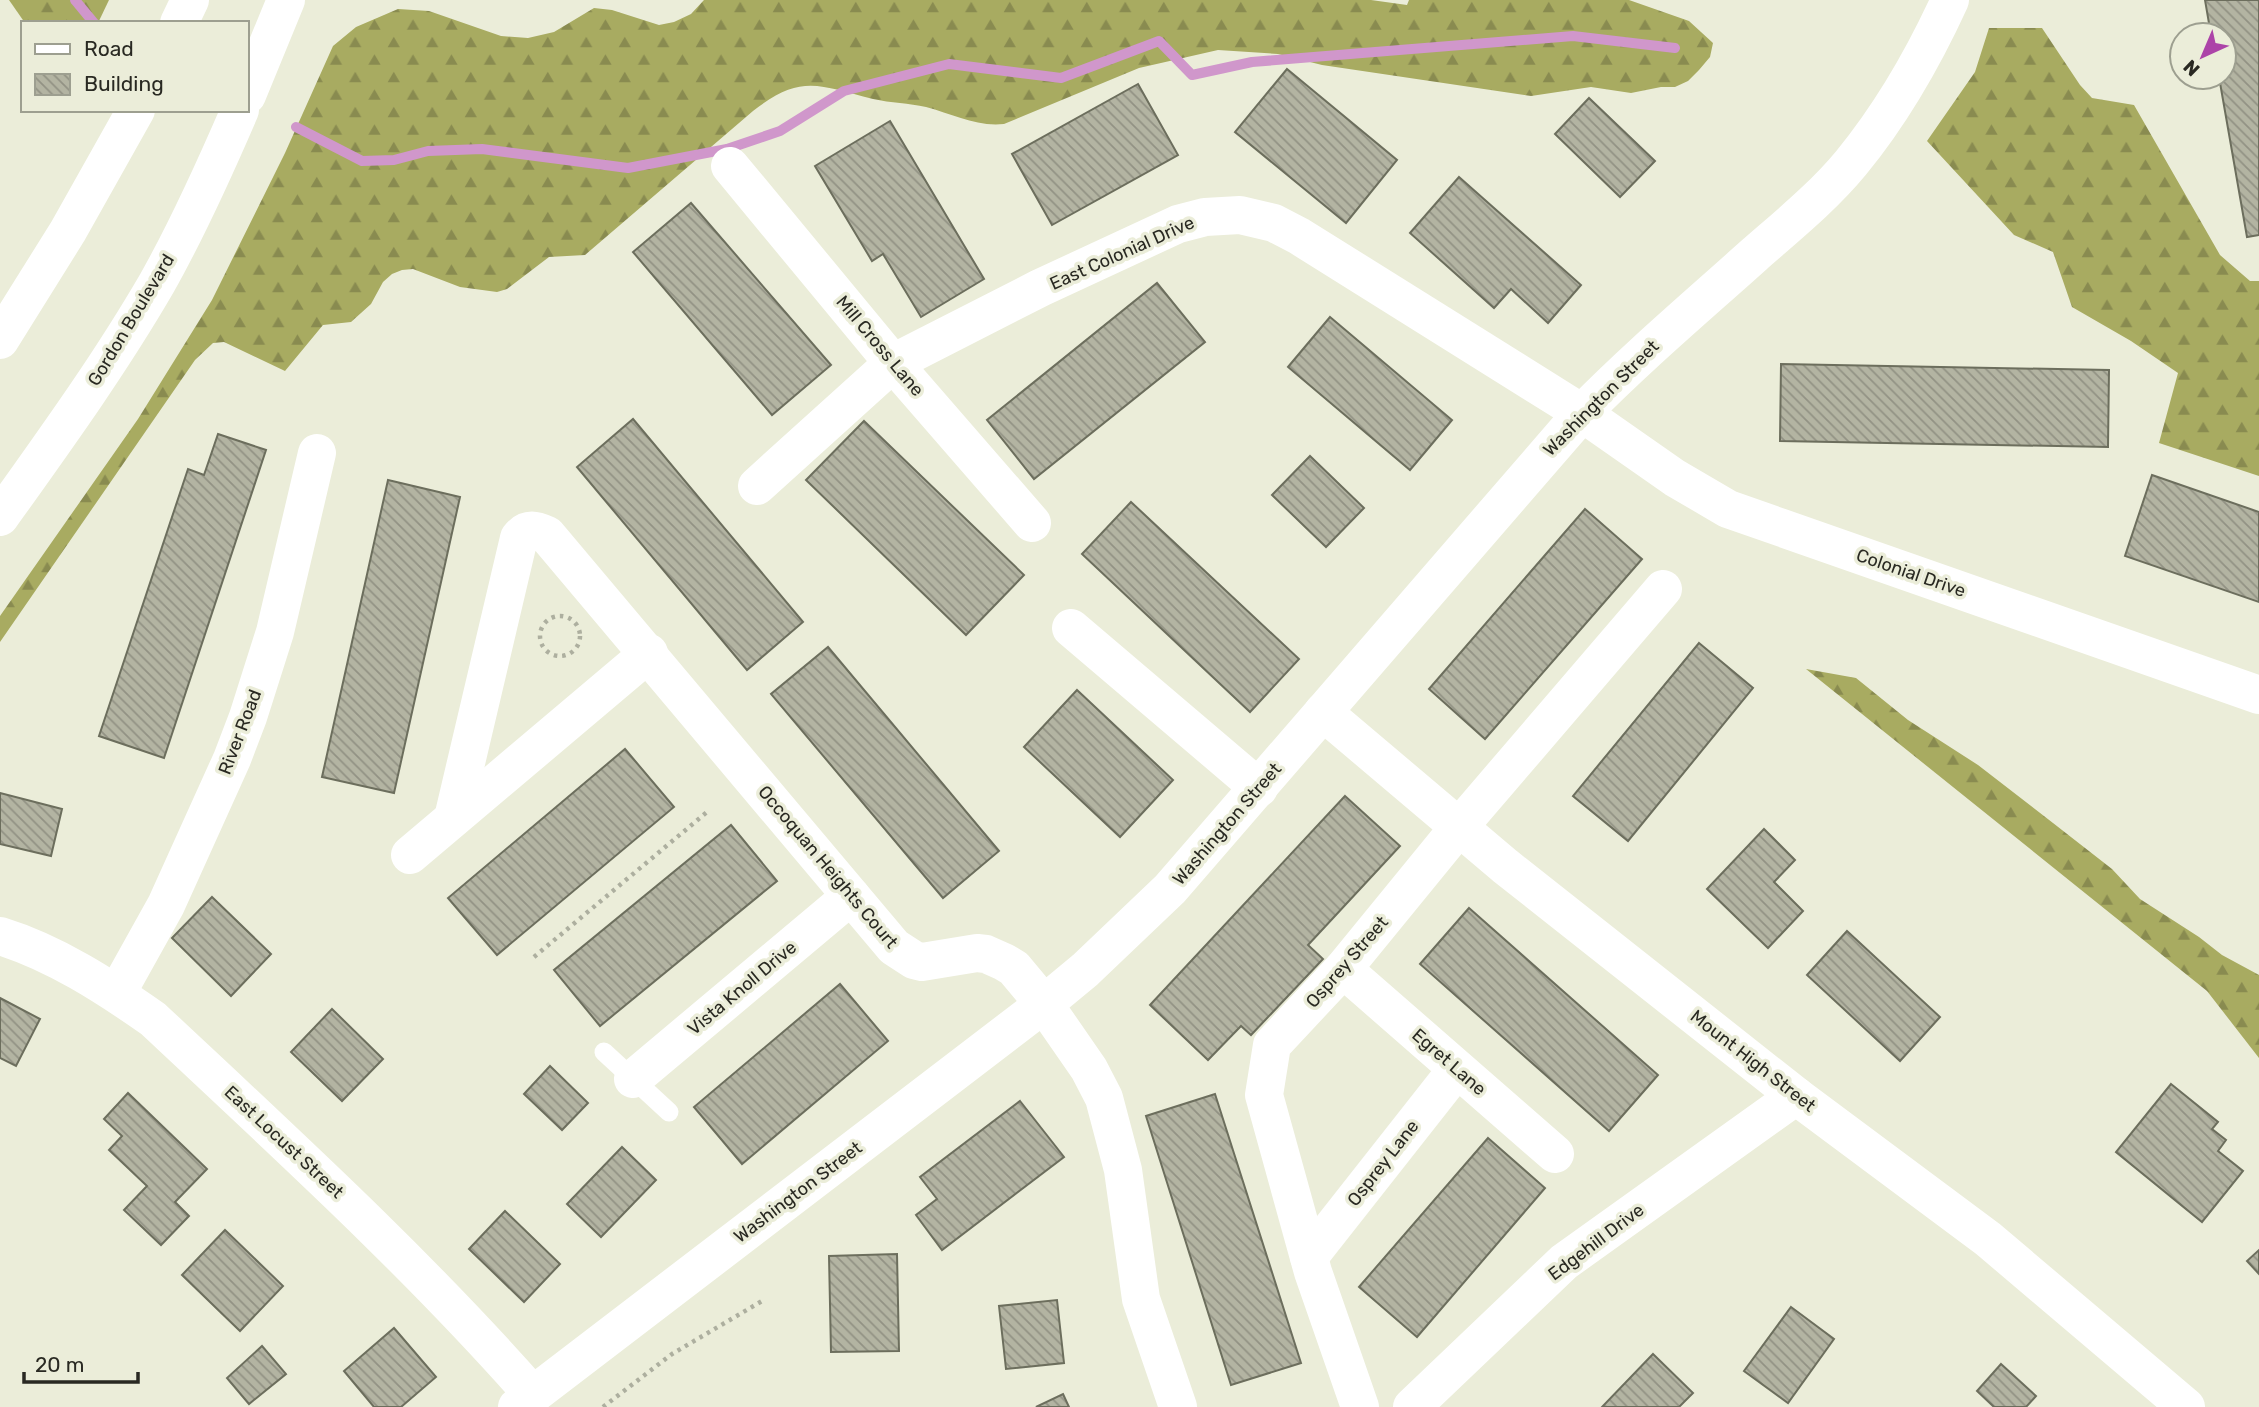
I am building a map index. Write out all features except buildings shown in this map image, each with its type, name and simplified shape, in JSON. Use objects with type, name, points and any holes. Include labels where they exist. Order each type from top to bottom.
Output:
[{"type":"main road","points":[[180,21],[190,0]]},
{"type":"main road","points":[[248,93],[286,0]]},
{"type":"main road","name":"Washington Street","points":[[525,1401],[1044,1004],[1085,970],[1170,889],[1582,413],[1622,372],[1810,206],[1857,155],[1906,86],[1950,0]]},
{"type":"main road","points":[[0,340],[68,231],[135,112]]},
{"type":"main road","name":"Gordon Boulevard","points":[[0,517],[86,396],[157,281],[220,157],[239,112]]},
{"type":"main road","name":"Mill Cross Lane","points":[[730,166],[893,363],[1032,523]]},
{"type":"main road","name":"East Colonial Drive","points":[[757,486],[893,363],[1040,288],[1178,224],[1205,217],[1240,215],[1275,223],[1582,413]]},
{"type":"main road","name":"Colonial Drive","points":[[1582,413],[1675,478],[1728,509],[2259,695]]},
{"type":"main road","name":"River Road","points":[[117,993],[166,905],[232,759],[248,717],[275,632],[317,453]]},
{"type":"main road","name":"Occoquan Heights Court","points":[[453,818],[519,538],[523,532],[530,530],[547,535],[894,947],[922,962],[968,953],[986,954],[1014,968],[1044,1004]]},
{"type":"main road","name":"Osprey Street","points":[[1360,1407],[1309,1256],[1264,1095],[1272,1045],[1343,970],[1459,827],[1663,589]]},
{"type":"main road","points":[[1071,628],[1259,788]]},
{"type":"main road","points":[[410,855],[649,653]]},
{"type":"main road","name":"Mount High Street","points":[[1324,712],[1504,866],[1796,1096],[1988,1239],[2186,1407]]},
{"type":"main road","name":"Vista Knoll Drive","points":[[633,1079],[851,896]]},
{"type":"main road","name":"East Locust Street","points":[[0,936],[59,961],[117,993],[153,1019],[385,1238],[496,1353],[525,1401]]},
{"type":"main road","name":"Egret Lane","points":[[1343,970],[1555,1154]]},
{"type":"main road","points":[[1044,1004],[1081,1056],[1104,1098],[1122,1170],[1141,1299],[1178,1407]]},
{"type":"main road","name":"Osprey Lane","points":[[1309,1256],[1457,1069]]},
{"type":"main road","name":"Edgehill Drive","points":[[1412,1407],[1564,1262],[1796,1096]]},
{"type":"lane","points":[[604,1052],[669,1112]]},
{"type":"path","points":[[559,616],[576,623],[581,639],[575,650],[561,657],[551,655],[544,649],[540,635],[548,620],[559,616]]},
{"type":"path","points":[[534,957],[707,812]]},
{"type":"path","points":[[603,1407],[672,1354],[762,1301]]},
{"type":"green space","points":[[9,0],[109,0],[99,21],[24,21]]},
{"type":"green space","points":[[704,0],[1371,0],[1407,5],[1409,0],[1629,0],[1689,21],[1713,43],[1710,57],[1688,81],[1675,87],[1631,93],[1591,87],[1531,96],[1322,65],[1278,54],[1218,50],[1139,68],[1004,124],[974,122],[926,107],[824,87],[798,87],[785,91],[753,111],[585,255],[549,257],[507,289],[497,292],[460,287],[413,269],[402,270],[383,282],[371,304],[351,322],[323,325],[285,371],[224,342],[213,343],[195,360],[0,642],[0,616],[138,419],[212,300],[285,153],[333,46],[356,27],[398,9],[429,11],[501,36],[528,38],[554,32],[594,8],[612,10],[659,25],[691,14]]},
{"type":"green space","points":[[1989,28],[2042,28],[2080,85],[2092,98],[2134,105],[2220,255],[2250,281],[2259,281],[2259,476],[2159,443],[2178,373],[2131,341],[2072,307],[2053,252],[2014,235],[1927,141],[1975,72]]},
{"type":"green space","points":[[1806,669],[1856,678],[1908,720],[1978,765],[2053,823],[2112,869],[2140,899],[2222,955],[2259,975],[2259,1058],[2207,991]]},
{"type":"waterway","points":[[75,0],[92,21]]},
{"type":"waterway","points":[[296,127],[362,161],[394,160],[428,151],[482,149],[628,168],[727,149],[780,131],[844,91],[949,64],[1061,78],[1159,41],[1192,75],[1252,62],[1573,36],[1675,48]]}]
